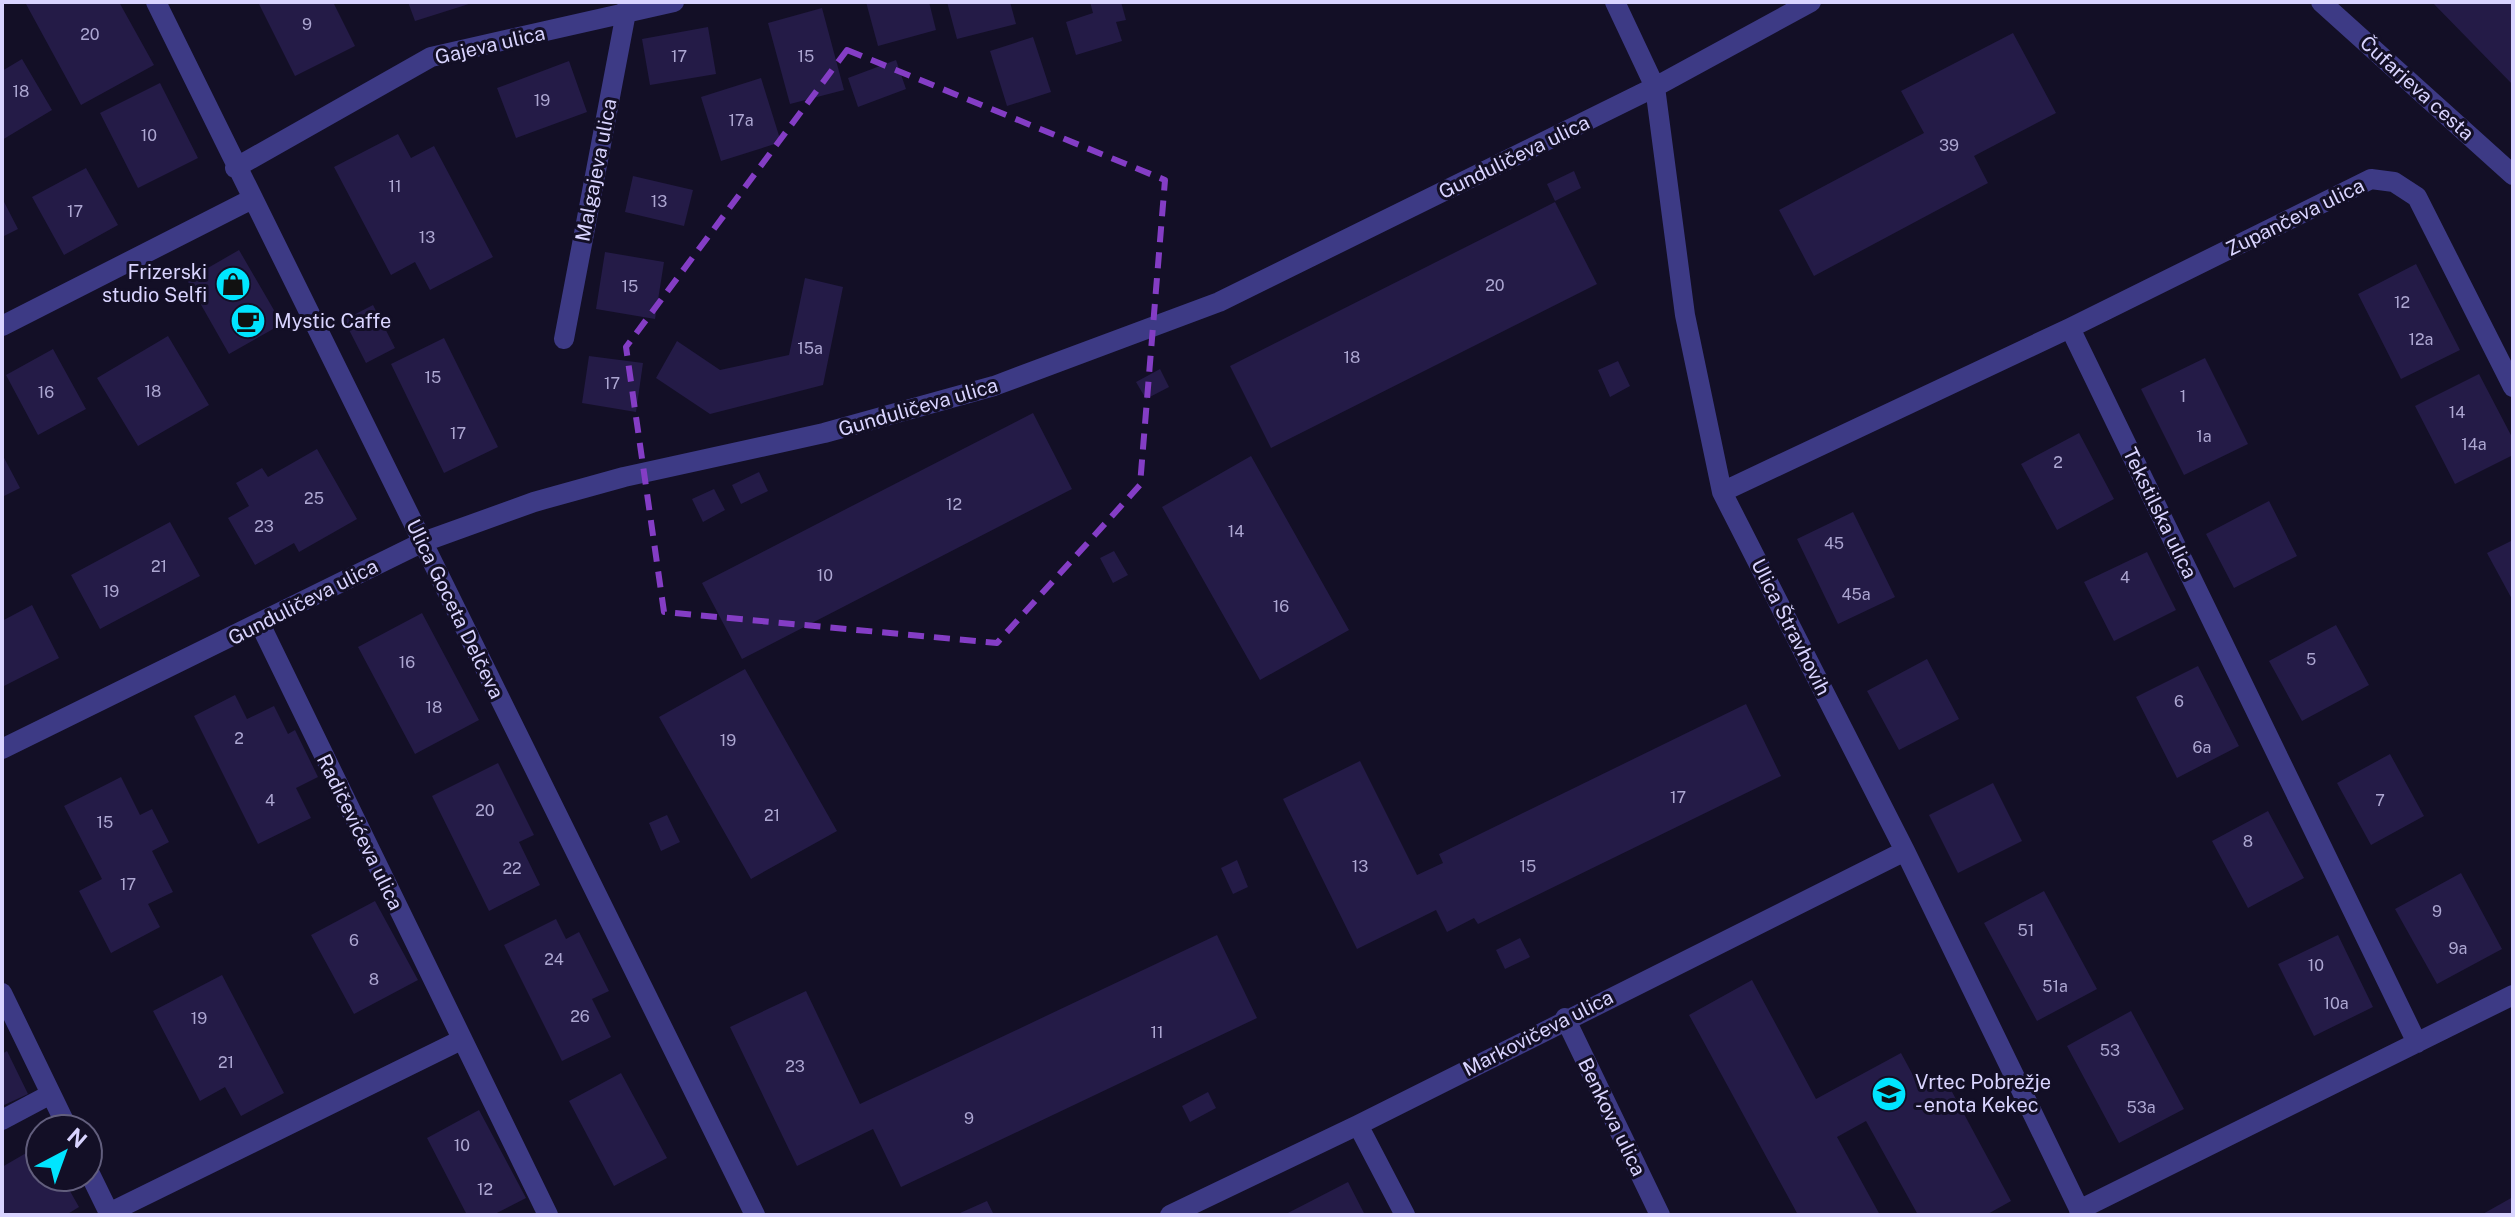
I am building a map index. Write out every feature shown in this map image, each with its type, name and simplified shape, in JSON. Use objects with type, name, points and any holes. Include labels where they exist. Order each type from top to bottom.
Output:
[{"type":"street","name":"Ulica Goceta Delčeva","points":[[156,2],[250,200],[423,542],[755,1215]]},
{"type":"street","name":"Gajeva ulica","points":[[235,168],[431,57],[626,8],[674,2]]},
{"type":"street","name":"Ulica Štravhovih","points":[[1615,2],[1655,87],[1685,315],[1722,492],[1905,851],[2081,1212]]},
{"type":"street","name":"Gunduličeva ulica","points":[[2,749],[423,542],[534,502],[624,477],[824,433],[994,386],[1122,341],[1219,302],[1655,87],[1811,2]]},
{"type":"street","name":"Čufarjeva cesta","points":[[2321,2],[2513,175]]},
{"type":"street","name":"Malgajeva ulica","points":[[564,339],[626,8]]},
{"type":"street","name":"Zupančeva ulica","points":[[2070,328],[2371,179],[2394,182],[2417,197],[2431,218],[2513,387]]},
{"type":"street","points":[[2,326],[250,200]]},
{"type":"street","points":[[1722,492],[2070,328]]},
{"type":"street","name":"Tekstilska ulica","points":[[2070,328],[2417,1043]]},
{"type":"street","name":"Radičevićeva ulica","points":[[260,624],[548,1215]]},
{"type":"street","name":"Markovičeva ulica","points":[[1170,1215],[1358,1125],[1565,1018],[1905,851]]},
{"type":"street","points":[[2,993],[60,1113]]},
{"type":"street","points":[[2081,1212],[2513,995]]},
{"type":"street","name":"Benkova ulica","points":[[1565,1018],[1660,1215]]},
{"type":"street","points":[[99,1193],[109,1214],[461,1040]]},
{"type":"street","points":[[2,1120],[51,1094]]},
{"type":"street","points":[[1358,1125],[1405,1215]]},
{"type":"highlighted area","points":[[847,50],[1165,180],[1140,485],[997,643],[664,612],[626,347]]},
{"type":"building","points":[[119,2],[154,65],[81,105],[26,4]]},
{"type":"building","points":[[258,2],[333,2],[355,46],[295,76]]},
{"type":"building","points":[[408,2],[472,2],[472,3],[415,21]]},
{"type":"building","points":[[866,2],[929,2],[936,30],[878,46]]},
{"type":"building","points":[[947,2],[1010,2],[1016,24],[957,39]]},
{"type":"building","points":[[1090,2],[1121,2],[1126,20],[1116,22],[1122,41],[1076,55],[1066,22],[1093,13]]},
{"type":"building","points":[[2432,2],[2513,2],[2513,85]]},
{"type":"building","points":[[822,8],[844,90],[790,104],[768,23]]},
{"type":"building","points":[[708,27],[716,74],[650,85],[642,39]]},
{"type":"building","points":[[2013,33],[2056,113],[1974,156],[1988,183],[1814,276],[1779,210],[1924,133],[1901,91]]},
{"type":"building","points":[[1033,37],[1051,92],[1007,106],[990,51]]},
{"type":"building","points":[[22,59],[52,110],[2,140],[2,71]]},
{"type":"building","points":[[896,60],[906,89],[858,107],[848,78]]},
{"type":"building","points":[[569,61],[587,112],[516,138],[497,88]]},
{"type":"building","points":[[761,78],[781,142],[721,161],[701,97]]},
{"type":"building","points":[[160,83],[198,158],[138,188],[100,113]]},
{"type":"building","points":[[398,134],[411,158],[434,146],[493,257],[430,290],[415,262],[391,275],[334,167]]},
{"type":"building","points":[[86,168],[118,225],[64,255],[32,197]]},
{"type":"building","points":[[1574,171],[1581,188],[1555,201],[1547,184]]},
{"type":"building","points":[[633,176],[693,190],[684,226],[625,212]]},
{"type":"building","points":[[2,198],[18,229],[2,237]]},
{"type":"building","points":[[1555,202],[1597,284],[1271,448],[1230,366]]},
{"type":"building","points":[[239,250],[282,324],[229,354],[187,280]]},
{"type":"building","points":[[605,252],[664,262],[655,319],[596,309]]},
{"type":"building","points":[[2416,264],[2460,350],[2401,379],[2358,294]]},
{"type":"building","points":[[805,278],[843,287],[823,385],[710,414],[656,378],[677,341],[720,370],[789,355]]},
{"type":"building","points":[[373,305],[395,348],[366,363],[344,320]]},
{"type":"building","points":[[168,336],[209,405],[138,446],[97,378]]},
{"type":"building","points":[[444,338],[498,447],[444,473],[391,364]]},
{"type":"building","points":[[53,349],[86,409],[38,435],[6,375]]},
{"type":"building","points":[[589,356],[643,363],[636,412],[582,403]]},
{"type":"building","points":[[2205,358],[2248,444],[2184,475],[2141,389]]},
{"type":"building","points":[[1618,361],[1630,386],[1610,397],[1598,370]]},
{"type":"building","points":[[1160,369],[1169,387],[1146,399],[1136,382]]},
{"type":"building","points":[[2479,374],[2513,439],[2513,455],[2455,484],[2415,406]]},
{"type":"building","points":[[1033,413],[1072,489],[742,659],[702,583]]},
{"type":"building","points":[[2079,433],[2114,499],[2057,530],[2021,464]]},
{"type":"building","points":[[317,449],[357,519],[299,552],[294,543],[255,565],[228,518],[249,506],[236,483],[262,468],[268,477]]},
{"type":"building","points":[[2,454],[20,488],[2,497]]},
{"type":"building","points":[[1251,456],[1349,630],[1260,680],[1162,507]]},
{"type":"building","points":[[759,472],[768,491],[741,504],[732,485]]},
{"type":"building","points":[[714,489],[725,510],[703,522],[692,499]]},
{"type":"building","points":[[2269,501],[2297,556],[2234,588],[2206,534]]},
{"type":"building","points":[[1853,512],[1895,597],[1838,624],[1797,539]]},
{"type":"building","points":[[170,522],[200,576],[100,629],[71,575]]},
{"type":"building","points":[[2513,540],[2513,601],[2487,553]]},
{"type":"building","points":[[1114,551],[1128,575],[1113,583],[1100,558]]},
{"type":"building","points":[[2147,552],[2176,610],[2114,641],[2084,582]]},
{"type":"building","points":[[32,605],[59,658],[2,687],[2,621]]},
{"type":"building","points":[[422,613],[479,720],[415,754],[358,647]]},
{"type":"building","points":[[2336,625],[2369,685],[2302,721],[2269,661]]},
{"type":"building","points":[[1927,659],[1959,719],[1899,750],[1867,691]]},
{"type":"building","points":[[2198,666],[2239,746],[2177,778],[2136,697]]},
{"type":"building","points":[[745,669],[837,831],[751,879],[659,717]]},
{"type":"building","points":[[235,695],[247,719],[274,706],[288,734],[295,730],[318,777],[296,788],[311,818],[258,844],[194,716]]},
{"type":"building","points":[[1746,704],[1781,776],[1478,924],[1474,918],[1447,932],[1436,910],[1357,949],[1283,799],[1360,761],[1417,875],[1443,863],[1439,854]]},
{"type":"building","points":[[2390,754],[2424,816],[2371,845],[2337,783]]},
{"type":"building","points":[[498,763],[534,835],[519,842],[540,885],[489,911],[432,796]]},
{"type":"building","points":[[121,777],[140,815],[152,809],[169,842],[152,851],[173,892],[148,904],[160,927],[111,953],[79,891],[102,879],[64,806]]},
{"type":"building","points":[[1993,783],[2022,841],[1958,873],[1929,815]]},
{"type":"building","points":[[2268,811],[2304,878],[2248,908],[2212,841]]},
{"type":"building","points":[[667,815],[680,842],[661,851],[649,823]]},
{"type":"building","points":[[1237,860],[1248,887],[1233,894],[1221,868]]},
{"type":"building","points":[[2461,873],[2502,949],[2437,984],[2395,909]]},
{"type":"building","points":[[2044,891],[2097,989],[2037,1021],[1984,923]]},
{"type":"building","points":[[375,901],[418,980],[354,1014],[311,935]]},
{"type":"building","points":[[556,919],[566,939],[579,932],[609,991],[592,999],[611,1037],[562,1061],[504,945]]},
{"type":"building","points":[[1217,935],[1257,1018],[901,1187],[873,1129],[797,1166],[730,1027],[806,991],[860,1104]]},
{"type":"building","points":[[2338,935],[2373,1007],[2314,1036],[2278,964]]},
{"type":"building","points":[[1520,938],[1530,957],[1505,969],[1496,950]]},
{"type":"building","points":[[222,975],[284,1093],[241,1116],[225,1087],[200,1101],[153,1011]]},
{"type":"building","name":"Vrtec Pobrežje - enota Kekec","points":[[1752,980],[1816,1099],[1901,1053],[1921,1090],[1944,1077],[2011,1201],[1986,1215],[1918,1215],[1866,1121],[1837,1137],[1880,1215],[1798,1215],[1689,1015]]},
{"type":"building","points":[[2131,1011],[2184,1109],[2119,1143],[2067,1046]]},
{"type":"building","points":[[7,1051],[28,1094],[2,1106],[2,1054]]},
{"type":"building","points":[[621,1073],[667,1158],[614,1186],[569,1101]]},
{"type":"building","points":[[1208,1092],[1216,1108],[1190,1122],[1182,1106]]},
{"type":"building","points":[[479,1110],[526,1198],[493,1215],[467,1215],[427,1138]]},
{"type":"building","points":[[24,1154],[24,1193],[71,1193],[79,1207],[66,1215],[2,1215],[2,1167]]},
{"type":"building","points":[[1348,1182],[1365,1215],[1284,1215]]},
{"type":"building","points":[[2513,1197],[2513,1215],[2481,1215]]},
{"type":"building","points":[[987,1201],[994,1215],[960,1213]]},
{"type":"place","name":"Frizerski studio Selfi","points":[[233,284]]},
{"type":"place","name":"Mystic Caffe","points":[[248,321]]},
{"type":"place","name":"Vrtec Pobrežje - enota Kekec","points":[[1889,1094]]}]
